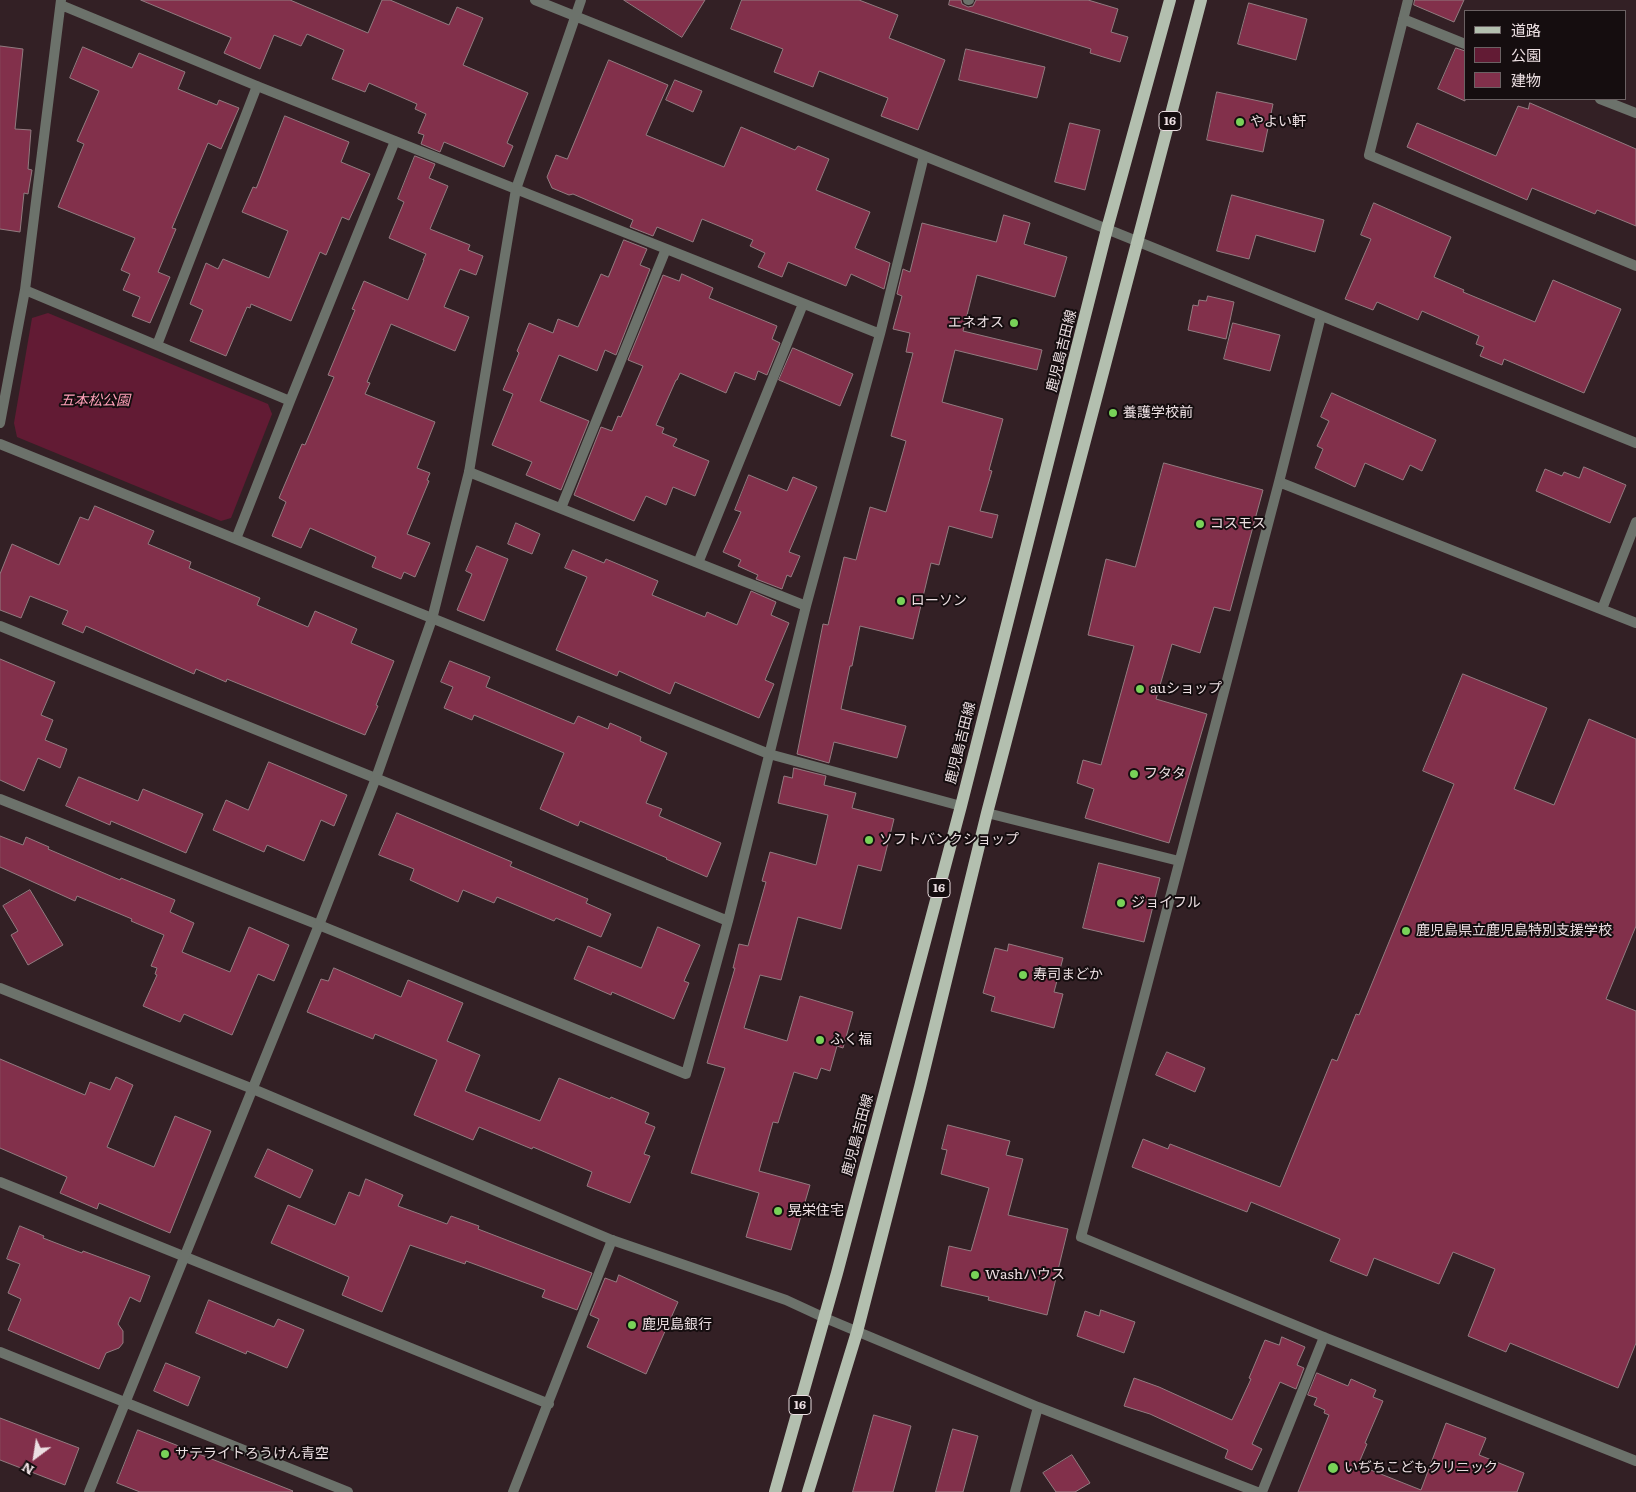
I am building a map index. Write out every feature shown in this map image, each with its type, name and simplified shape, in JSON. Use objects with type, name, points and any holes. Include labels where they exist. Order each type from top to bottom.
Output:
[{"type":"main road","name":"鹿児島吉田線","points":[[775,1492],[825,1318],[961,806],[1051,457],[1107,229],[1170,0]]},
{"type":"main road","name":"16","points":[[808,1492],[857,1332],[920,1087],[987,813],[1201,0]]},
{"type":"street","points":[[535,0],[1636,443]]},
{"type":"street","points":[[89,1492],[319,925],[376,778],[432,619],[469,472],[516,190],[581,0]]},
{"type":"street","points":[[1408,0],[1369,155],[1636,266]]},
{"type":"street","points":[[0,422],[25,290],[61,3],[257,86],[880,334]]},
{"type":"street","points":[[1403,19],[1464,44]]},
{"type":"street","points":[[156,345],[257,86]]},
{"type":"street","points":[[1603,100],[1636,113]]},
{"type":"street","points":[[236,539],[396,141]]},
{"type":"street","points":[[0,799],[319,925],[686,1074],[728,921],[806,606],[880,334],[924,156]]},
{"type":"street","points":[[560,508],[666,249]]},
{"type":"street","points":[[25,290],[290,401]]},
{"type":"street","points":[[698,563],[802,304]]},
{"type":"street","points":[[1321,316],[1180,861],[1080,1237],[1324,1337],[1636,1461]]},
{"type":"street","points":[[0,444],[769,754],[961,806]]},
{"type":"street","points":[[469,472],[806,606]]},
{"type":"street","points":[[1279,482],[1636,623]]},
{"type":"street","points":[[1602,609],[1636,522]]},
{"type":"street","points":[[0,626],[728,921]]},
{"type":"street","points":[[987,813],[1180,861]]},
{"type":"street","points":[[0,988],[253,1089],[612,1240],[786,1300],[857,1332],[1038,1407],[1257,1492]]},
{"type":"street","points":[[0,1182],[549,1404]]},
{"type":"street","points":[[514,1492],[612,1240]]},
{"type":"street","points":[[1262,1492],[1324,1337]]},
{"type":"street","points":[[0,1352],[348,1492]]},
{"type":"street","points":[[1015,1492],[1038,1407]]},
{"type":"green space","name":"五本松公園","points":[[48,313],[268,404],[272,414],[231,518],[221,521],[17,437],[14,423],[32,318]]},
{"type":"building","points":[[141,0],[290,0],[368,33],[382,0],[390,0],[449,25],[457,7],[483,18],[463,65],[528,93],[507,143],[513,146],[504,167],[444,142],[440,152],[421,144],[424,135],[418,133],[426,114],[415,109],[417,104],[369,83],[365,92],[332,79],[344,50],[307,34],[301,46],[274,35],[260,69],[224,53],[231,38]]},
{"type":"building","points":[[624,0],[705,0],[682,37]]},
{"type":"building","points":[[742,0],[859,0],[898,15],[889,38],[945,60],[918,130],[881,116],[888,98],[819,71],[813,87],[774,72],[783,49],[731,29]]},
{"type":"building","points":[[950,0],[961,0],[962,4],[968,7],[973,6],[976,0],[1088,0],[1118,9],[1111,32],[1128,37],[1120,62],[1090,53],[1091,49],[949,5]]},
{"type":"building","points":[[1415,0],[1464,0],[1454,22],[1414,5]]},
{"type":"building","points":[[1249,3],[1307,19],[1296,60],[1238,44]]},
{"type":"building","points":[[0,46],[23,49],[15,129],[31,130],[28,169],[32,170],[28,194],[24,193],[20,232],[0,229]]},
{"type":"building","points":[[83,47],[132,68],[139,53],[185,72],[178,89],[217,105],[219,100],[239,108],[221,149],[208,143],[172,228],[176,229],[158,272],[170,277],[150,323],[132,316],[140,297],[123,290],[130,274],[121,270],[135,238],[58,207],[84,144],[77,141],[99,91],[70,78]]},
{"type":"building","points":[[1456,48],[1464,51],[1465,101],[1438,89]]},
{"type":"building","points":[[966,49],[1045,67],[1037,98],[959,80]]},
{"type":"building","points":[[609,60],[668,85],[646,135],[724,167],[741,127],[795,150],[798,146],[829,159],[816,190],[870,212],[855,248],[890,263],[884,289],[851,274],[846,286],[788,262],[782,277],[758,267],[765,253],[750,246],[753,240],[702,219],[693,242],[657,227],[653,236],[630,227],[633,220],[573,194],[569,195],[552,188],[547,177],[556,155],[567,159]]},
{"type":"building","points":[[675,80],[702,91],[693,112],[666,100]]},
{"type":"building","name":"やよい軒","points":[[1217,92],[1273,104],[1263,152],[1207,140]]},
{"type":"building","points":[[1530,103],[1636,149],[1636,226],[1597,210],[1595,214],[1532,188],[1527,200],[1407,147],[1417,123],[1496,156],[1518,106],[1528,109]]},
{"type":"building","points":[[285,116],[349,142],[341,162],[370,174],[349,220],[342,217],[326,255],[320,252],[291,321],[251,304],[250,308],[247,307],[226,356],[190,341],[203,310],[190,304],[206,263],[218,269],[223,259],[269,278],[288,231],[242,212],[253,187],[256,188]]},
{"type":"building","points":[[1070,123],[1100,130],[1085,190],[1055,182]]},
{"type":"building","points":[[415,156],[435,164],[429,178],[448,186],[430,229],[470,245],[468,250],[483,256],[476,275],[460,269],[444,307],[469,317],[455,351],[391,324],[367,382],[370,383],[365,394],[435,422],[417,468],[430,473],[427,480],[429,481],[407,534],[430,543],[415,577],[404,572],[401,579],[372,567],[376,557],[310,528],[301,548],[272,536],[286,502],[279,498],[302,444],[305,445],[334,377],[328,375],[355,310],[352,309],[364,281],[408,300],[424,260],[426,254],[389,238],[404,202],[398,199]]},
{"type":"building","points":[[1232,195],[1324,220],[1315,252],[1256,235],[1249,259],[1217,251]]},
{"type":"building","points":[[1374,203],[1451,237],[1434,277],[1464,290],[1463,292],[1535,322],[1553,280],[1621,309],[1584,393],[1504,359],[1502,365],[1480,356],[1484,347],[1476,344],[1479,336],[1422,311],[1418,320],[1377,302],[1373,310],[1345,299],[1371,239],[1361,235]]},
{"type":"building","points":[[1004,215],[1030,223],[1024,244],[1067,257],[1055,297],[977,275],[963,331],[1042,350],[1037,370],[955,350],[942,402],[1003,419],[989,470],[992,471],[980,511],[998,515],[992,538],[949,526],[939,565],[931,563],[913,639],[860,626],[841,709],[906,726],[897,758],[834,742],[829,763],[797,754],[823,624],[828,625],[844,557],[856,560],[870,507],[886,512],[906,441],[891,436],[913,353],[906,352],[910,333],[893,329],[902,296],[897,294],[903,269],[910,272],[922,223],[996,242]]},
{"type":"building","points":[[624,240],[647,249],[640,265],[650,269],[616,355],[605,350],[597,371],[559,355],[540,401],[589,421],[561,490],[526,475],[532,462],[492,445],[513,394],[503,390],[519,353],[517,351],[529,323],[553,333],[558,319],[578,327],[601,274],[608,277]]},
{"type":"building","points":[[682,274],[713,288],[709,298],[777,326],[772,339],[780,343],[767,375],[758,371],[755,380],[735,372],[726,393],[680,373],[656,425],[664,428],[662,433],[677,439],[673,446],[709,461],[695,496],[673,487],[666,505],[646,496],[634,521],[574,495],[601,427],[612,431],[618,416],[621,417],[643,366],[628,360],[663,275],[679,281]]},
{"type":"building","points":[[1208,296],[1234,302],[1226,339],[1188,330],[1193,305],[1198,306],[1199,300],[1206,301]]},
{"type":"building","points":[[1233,323],[1280,335],[1270,371],[1224,359]]},
{"type":"building","points":[[793,348],[853,374],[840,406],[779,380]]},
{"type":"building","points":[[1332,393],[1436,440],[1422,471],[1410,465],[1403,480],[1365,463],[1355,487],[1315,468],[1323,449],[1317,446],[1329,421],[1321,417]]},
{"type":"building","points":[[1164,463],[1263,490],[1230,611],[1214,607],[1200,653],[1172,644],[1156,699],[1207,714],[1169,843],[1085,818],[1094,789],[1077,783],[1083,760],[1101,765],[1134,646],[1088,635],[1106,559],[1135,567]]},
{"type":"building","points":[[1584,467],[1626,485],[1610,523],[1536,491],[1545,469],[1562,476],[1564,472],[1579,478]]},
{"type":"building","points":[[749,475],[787,491],[793,477],[817,487],[789,552],[800,556],[791,577],[787,575],[782,589],[756,579],[758,575],[738,566],[741,560],[723,552],[741,512],[735,510]]},
{"type":"building","points":[[95,506],[154,531],[148,544],[191,562],[189,568],[260,598],[257,605],[308,627],[315,611],[357,629],[351,643],[394,661],[376,705],[378,706],[365,735],[227,679],[226,682],[196,669],[194,674],[86,626],[83,633],[62,624],[68,611],[30,596],[21,618],[0,610],[0,574],[12,544],[59,565],[80,517],[88,520]]},
{"type":"building","points":[[516,523],[540,534],[532,554],[508,544]]},
{"type":"building","points":[[477,546],[508,559],[484,621],[457,610],[472,574],[466,571]]},
{"type":"building","points":[[573,550],[604,563],[606,559],[658,581],[652,595],[705,617],[707,612],[737,625],[751,591],[776,602],[771,615],[789,623],[765,680],[774,684],[759,718],[675,682],[670,694],[619,671],[617,676],[556,650],[587,577],[565,568]]},
{"type":"building","points":[[0,659],[55,682],[41,715],[53,720],[45,740],[67,749],[60,768],[38,758],[24,791],[0,780]]},
{"type":"building","points":[[450,661],[490,677],[486,687],[574,724],[578,716],[608,729],[610,723],[641,737],[640,741],[667,753],[646,803],[662,809],[659,816],[721,843],[707,877],[580,821],[578,826],[540,809],[564,753],[474,715],[472,720],[444,708],[453,687],[441,682]]},
{"type":"building","points":[[1463,674],[1547,708],[1514,789],[1554,805],[1589,719],[1636,739],[1636,926],[1606,999],[1636,1011],[1636,1343],[1618,1388],[1510,1343],[1506,1352],[1468,1336],[1495,1269],[1453,1252],[1439,1284],[1374,1258],[1367,1276],[1330,1261],[1340,1239],[1251,1202],[1247,1212],[1132,1167],[1143,1139],[1168,1149],[1170,1144],[1280,1187],[1332,1059],[1337,1061],[1356,1014],[1359,1015],[1454,784],[1423,771]]},
{"type":"building","points":[[269,762],[347,795],[334,826],[321,820],[304,861],[267,845],[264,852],[213,830],[226,800],[248,810]]},
{"type":"building","points":[[794,768],[826,776],[824,785],[856,793],[852,808],[894,819],[881,871],[858,865],[841,929],[798,917],[781,980],[760,975],[744,1028],[787,1041],[800,996],[853,1012],[843,1048],[837,1046],[830,1071],[821,1068],[817,1079],[794,1072],[778,1123],[773,1122],[759,1171],[810,1185],[791,1250],[746,1237],[759,1193],[691,1173],[725,1068],[707,1063],[735,968],[733,968],[739,944],[748,946],[766,882],[762,881],[770,852],[816,865],[828,815],[778,803],[784,776],[792,778]]},
{"type":"building","points":[[79,777],[138,801],[143,789],[203,814],[186,853],[111,821],[110,825],[66,806]]},
{"type":"building","points":[[397,813],[512,862],[510,866],[588,899],[586,903],[611,914],[601,937],[556,918],[554,921],[497,897],[494,903],[463,890],[458,902],[410,880],[414,869],[379,855]]},
{"type":"building","points":[[0,836],[23,845],[26,837],[49,847],[48,849],[120,880],[121,878],[175,900],[170,912],[194,923],[182,952],[230,972],[249,927],[289,945],[274,981],[258,974],[232,1035],[184,1014],[180,1022],[143,1006],[157,975],[155,974],[157,968],[151,966],[164,935],[131,921],[132,919],[77,896],[75,901],[0,867]]},
{"type":"building","name":"ジョイフル","points":[[1099,863],[1160,878],[1144,942],[1083,928]]},
{"type":"building","points":[[30,890],[63,945],[28,965],[11,935],[18,931],[3,906]]},
{"type":"building","points":[[658,927],[700,945],[684,981],[689,983],[674,1019],[612,992],[611,995],[574,979],[588,946],[641,968]]},
{"type":"building","name":"寿司まどか","points":[[1009,944],[1063,958],[1054,992],[1063,994],[1054,1028],[991,1011],[995,997],[983,993],[995,948],[1007,951]]},
{"type":"building","points":[[334,968],[401,997],[408,980],[463,1003],[447,1041],[480,1055],[465,1091],[540,1121],[559,1078],[649,1113],[645,1123],[655,1127],[644,1154],[650,1156],[630,1203],[587,1186],[592,1172],[533,1147],[532,1149],[479,1127],[473,1140],[414,1115],[437,1060],[375,1034],[373,1039],[307,1012],[321,979],[328,981]]},
{"type":"building","points":[[1167,1052],[1205,1068],[1195,1092],[1156,1075]]},
{"type":"building","points":[[0,1059],[85,1095],[90,1082],[110,1090],[116,1077],[133,1085],[107,1147],[154,1167],[175,1116],[211,1131],[170,1233],[99,1203],[97,1209],[60,1193],[67,1177],[0,1148]]},
{"type":"building","points":[[948,1125],[1010,1141],[1006,1155],[1023,1159],[1008,1215],[1068,1229],[1047,1315],[988,1300],[989,1297],[941,1286],[949,1246],[971,1251],[989,1188],[941,1174],[947,1150],[942,1149]]},
{"type":"building","points":[[268,1149],[313,1170],[300,1198],[255,1177]]},
{"type":"building","points":[[366,1179],[403,1195],[398,1206],[447,1224],[451,1216],[479,1226],[478,1229],[592,1273],[577,1310],[542,1297],[545,1290],[466,1261],[465,1264],[410,1245],[382,1312],[342,1295],[349,1277],[271,1243],[288,1205],[335,1225],[349,1192],[359,1196]]},
{"type":"building","points":[[20,1226],[44,1236],[43,1238],[82,1253],[83,1251],[150,1276],[140,1302],[130,1297],[118,1324],[123,1331],[123,1343],[119,1348],[106,1353],[99,1369],[8,1330],[21,1299],[8,1293],[20,1264],[7,1259]]},
{"type":"building","name":"鹿児島銀行","points":[[619,1275],[678,1302],[646,1374],[587,1347],[599,1319],[590,1315],[605,1278],[616,1282]]},
{"type":"building","points":[[209,1300],[274,1327],[278,1319],[304,1330],[287,1368],[247,1351],[246,1354],[196,1333]]},
{"type":"building","points":[[1101,1310],[1135,1322],[1124,1353],[1077,1336],[1085,1311],[1099,1316]]},
{"type":"building","points":[[1282,1337],[1305,1347],[1297,1365],[1304,1368],[1296,1389],[1280,1382],[1252,1444],[1262,1449],[1252,1470],[1225,1458],[1228,1450],[1150,1414],[1124,1406],[1134,1378],[1159,1387],[1232,1420],[1251,1379],[1249,1378],[1265,1340],[1279,1345]]},
{"type":"building","points":[[166,1363],[200,1377],[188,1406],[154,1391]]},
{"type":"building","points":[[1317,1373],[1348,1386],[1351,1379],[1376,1390],[1373,1397],[1383,1401],[1358,1465],[1421,1490],[1446,1423],[1486,1438],[1479,1455],[1524,1473],[1517,1492],[1298,1492],[1329,1415],[1324,1413],[1325,1410],[1314,1405],[1317,1398],[1308,1395]]},
{"type":"building","points":[[874,1415],[911,1426],[893,1492],[853,1492]]},
{"type":"building","points":[[0,1418],[79,1448],[65,1485],[0,1460]]},
{"type":"building","points":[[953,1429],[978,1436],[963,1492],[936,1492]]},
{"type":"building","name":"サテライトろうけん青空","points":[[138,1430],[293,1491],[140,1492],[117,1483]]},
{"type":"building","points":[[1072,1455],[1090,1483],[1075,1492],[1056,1492],[1043,1473]]},
{"type":"place","name":"やよい軒","points":[[1240,122]]},
{"type":"place","name":"エネオス","points":[[1014,323]]},
{"type":"place","name":"養護学校前","points":[[1113,413]]},
{"type":"place","name":"コスモス","points":[[1200,524]]},
{"type":"place","name":"ローソン","points":[[901,601]]},
{"type":"place","name":"auショップ","points":[[1140,689]]},
{"type":"place","name":"フタタ","points":[[1134,774]]},
{"type":"place","name":"ソフトバンクショップ","points":[[869,840]]},
{"type":"place","name":"ジョイフル","points":[[1121,903]]},
{"type":"place","name":"鹿児島県立鹿児島特別支援学校","points":[[1406,931]]},
{"type":"place","name":"寿司まどか","points":[[1023,975]]},
{"type":"place","name":"ふく福","points":[[820,1040]]},
{"type":"place","name":"晃栄住宅","points":[[778,1211]]},
{"type":"place","name":"Washハウス","points":[[975,1275]]},
{"type":"place","name":"鹿児島銀行","points":[[632,1325]]},
{"type":"place","name":"サテライトろうけん青空","points":[[165,1454]]},
{"type":"place","name":"いぢちこどもクリニック","points":[[1333,1468]]}]
